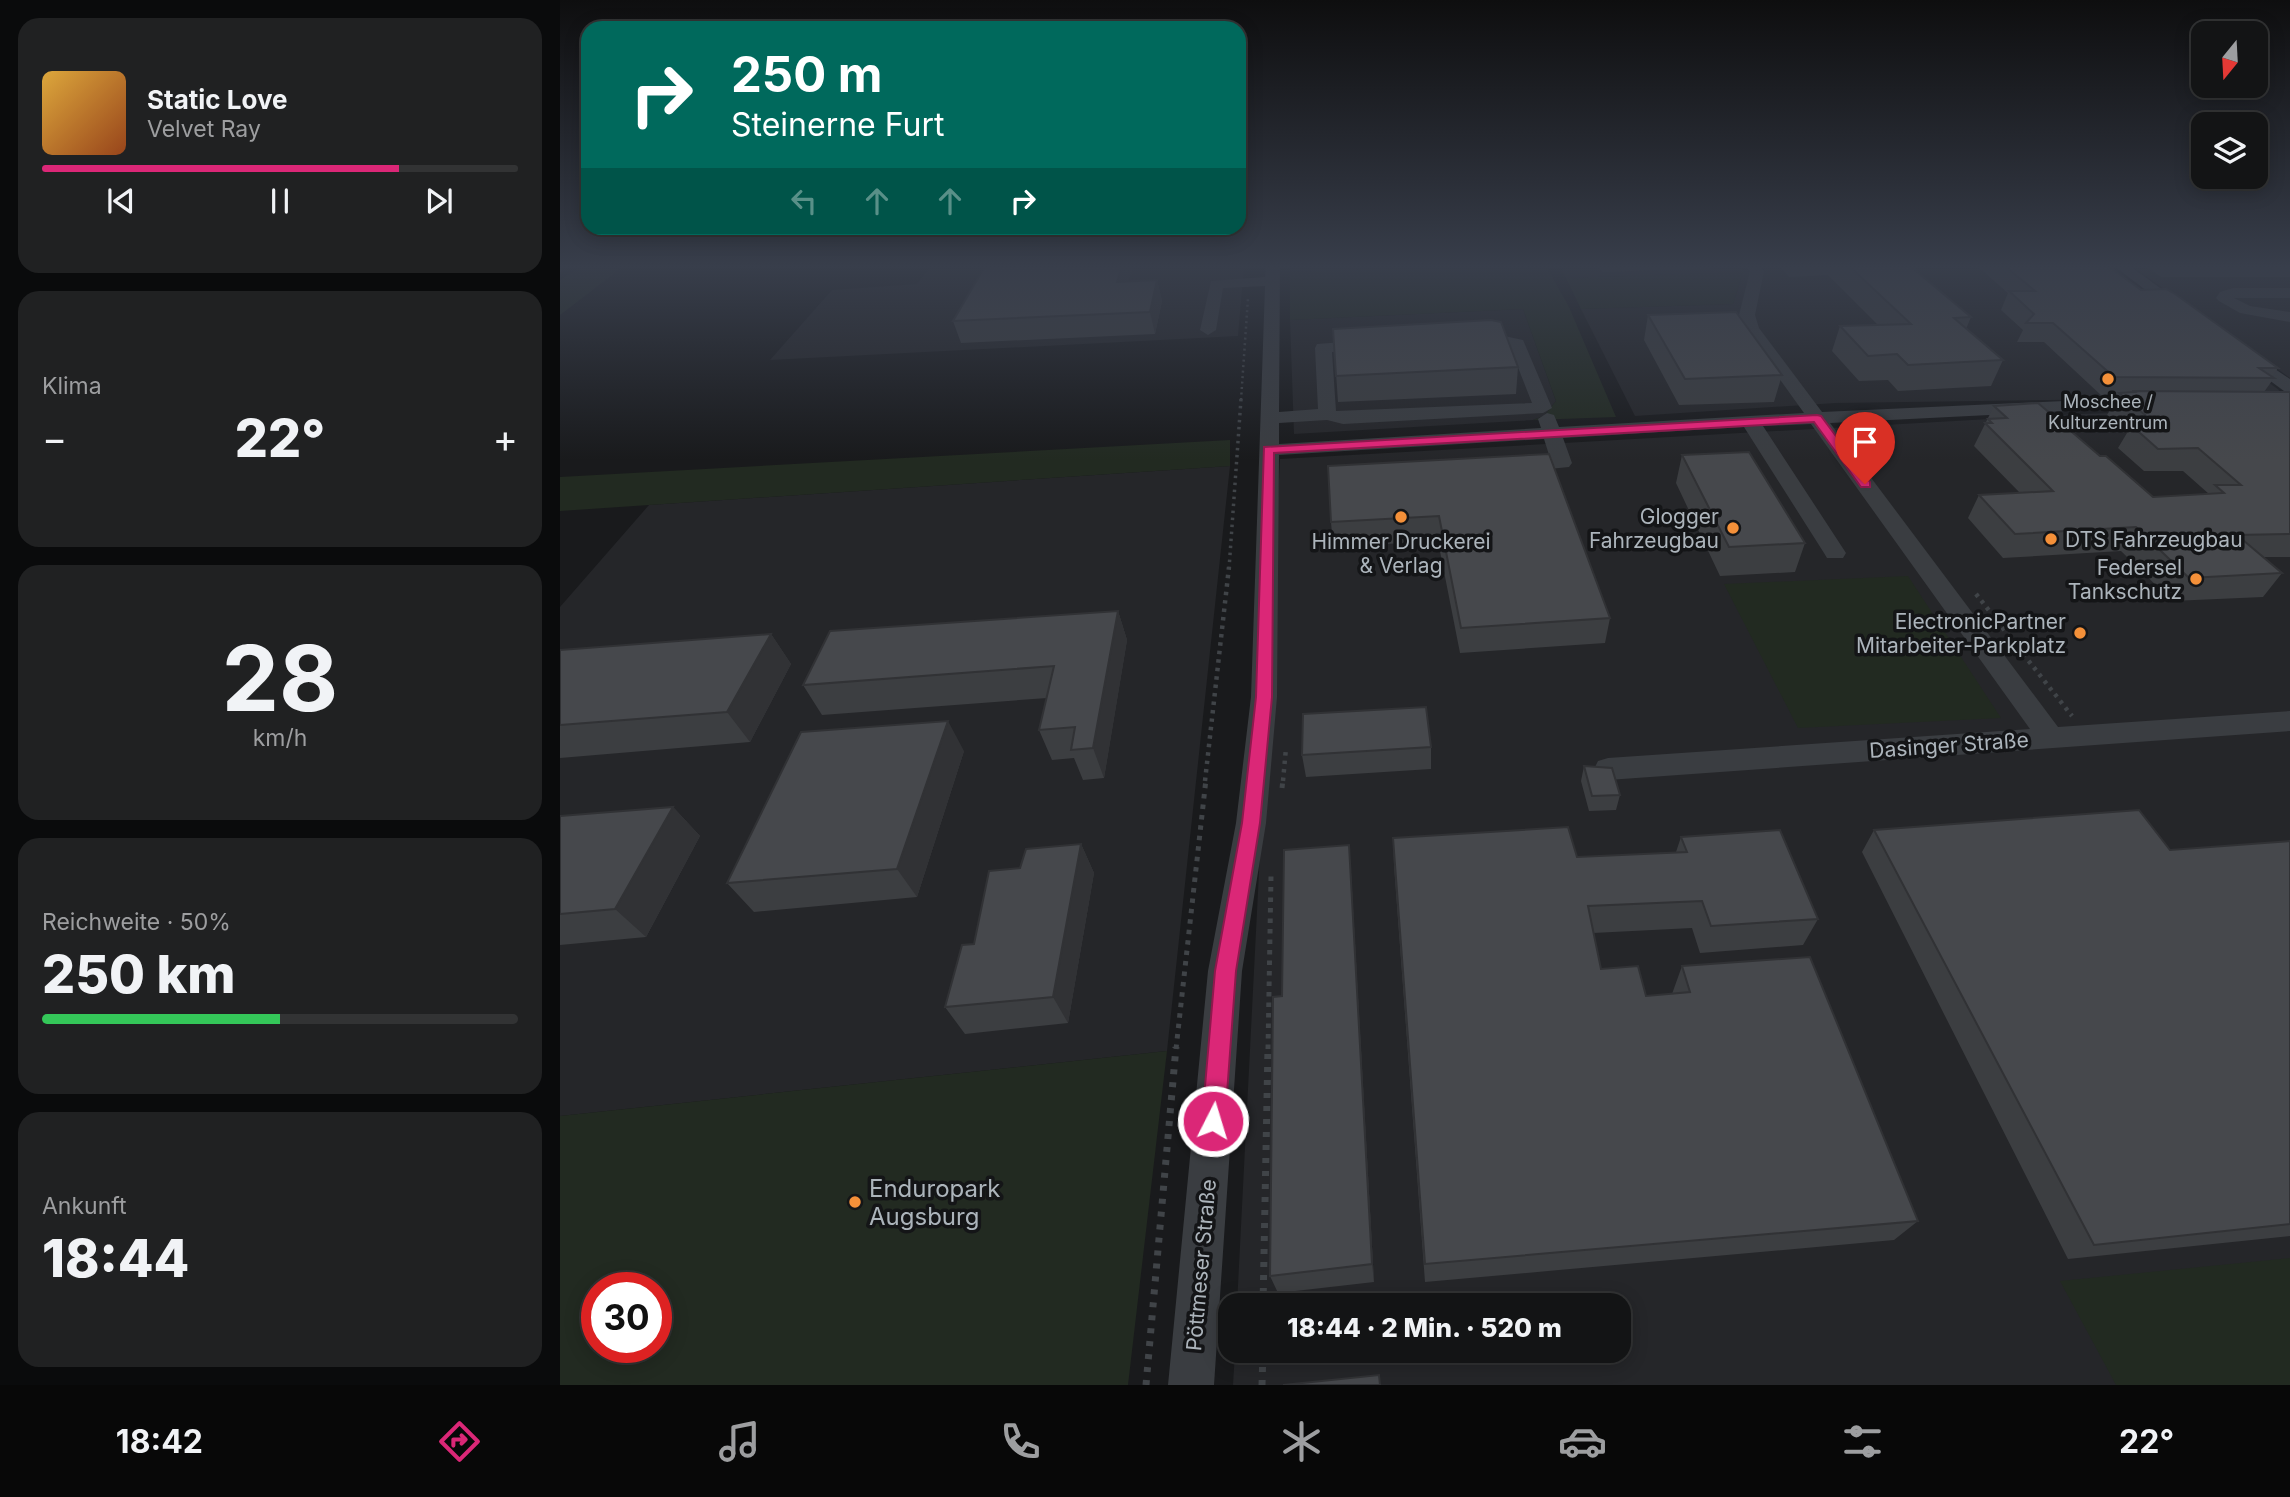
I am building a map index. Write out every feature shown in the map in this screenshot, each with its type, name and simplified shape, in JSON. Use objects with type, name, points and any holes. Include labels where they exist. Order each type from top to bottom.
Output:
[{"type":"street","name":"Pöttmeser Straße","points":[[1191,1385],[1225,971],[1251,823],[1264,697],[1269,418],[1267,331]]},
{"type":"street","points":[[1753,331],[2052,738]]},
{"type":"street","points":[[1462,340],[1490,338],[1517,344],[1553,433],[1562,463],[1493,467]]},
{"type":"street","points":[[1328,414],[1323,348],[1393,344]]},
{"type":"street","points":[[2234,346],[2290,387]]},
{"type":"street","points":[[1268,450],[1338,456],[1553,433],[2086,405],[2168,405]]},
{"type":"street","points":[[1269,418],[1328,414],[1343,418],[1543,408]]},
{"type":"street","points":[[1750,422],[1835,552]]},
{"type":"street","points":[[1750,462],[1776,460]]},
{"type":"street","name":"Dasinger Straße","points":[[1608,769],[2290,721]]},
{"type":"path","points":[[1146,1385],[1171,1094],[1231,547],[1258,331]]},
{"type":"path","points":[[1974,592],[2073,717]]},
{"type":"path","points":[[1262,1385],[1263,1363]]},
{"type":"shaded area","points":[[796,331],[1238,331],[1238,336],[770,360]]},
{"type":"shaded area","points":[[1290,331],[1531,331],[1556,401],[1544,416],[1533,420],[1294,434]]},
{"type":"shaded area","points":[[1531,331],[1579,331],[1616,417],[1533,420],[1544,416],[1556,401]]},
{"type":"shaded area","points":[[1592,331],[2197,331],[2279,390],[2277,397],[1836,403],[1635,416]]},
{"type":"shaded area","points":[[2223,331],[2290,331],[2290,378]]},
{"type":"shaded area","points":[[2194,411],[2290,413],[2290,1385],[1233,1385],[1234,1363],[1631,1363],[1631,1293],[1238,1293],[1280,459],[2078,414]]},
{"type":"shaded area","points":[[1230,440],[1230,466],[560,511],[560,477]]},
{"type":"shaded area","points":[[1230,466],[1167,1051],[560,1116],[560,607],[649,505]]},
{"type":"shaded area","points":[[1908,576],[2001,718],[1798,728],[1724,584]]},
{"type":"shaded area","name":"Enduropark Augsburg","points":[[1167,1051],[1128,1385],[560,1385],[560,1116]]},
{"type":"shaded area","points":[[2290,1258],[2290,1385],[2116,1385],[2060,1281]]},
{"type":"building","points":[[1333,331],[1504,331],[1518,367],[1336,376]]},
{"type":"building","points":[[1657,331],[1750,331],[1782,375],[1685,379]]},
{"type":"building","points":[[1844,331],[1969,331],[2003,360],[1908,365],[1897,354],[1868,356]]},
{"type":"building","points":[[2062,331],[2226,331],[2278,368],[2259,368],[2274,378],[2114,377]]},
{"type":"building","points":[[2132,391],[2290,392],[2290,534],[2237,535],[2282,573],[2189,578],[2136,527],[2015,534],[1979,495],[2053,491],[1985,423],[1992,423],[1988,419],[2007,418],[1994,406],[2038,403],[2153,497],[2224,493],[2215,485],[2241,485],[2198,448],[2158,449],[2131,425],[2157,425],[2119,393],[2134,392]]},
{"type":"building","points":[[1749,452],[1805,543],[1729,547],[1682,455]]},
{"type":"building","points":[[1549,454],[1610,618],[1461,628],[1439,516],[1331,522],[1328,466]]},
{"type":"building","points":[[1118,611],[1093,748],[1071,750],[1075,727],[1039,730],[1054,666],[803,685],[830,631]]},
{"type":"building","points":[[771,634],[727,712],[560,725],[560,650]]},
{"type":"building","points":[[1426,707],[1431,747],[1302,755],[1303,714]]},
{"type":"building","points":[[948,721],[897,869],[727,883],[801,732]]},
{"type":"building","points":[[1584,766],[1612,768],[1620,795],[1592,796]]},
{"type":"building","points":[[673,807],[615,909],[560,914],[560,816]]},
{"type":"building","points":[[2139,810],[2170,850],[2290,841],[2290,1224],[2094,1245],[1874,830]]},
{"type":"building","points":[[1568,827],[1577,857],[1687,852],[1681,837],[1780,830],[1818,919],[1711,926],[1702,901],[1588,906],[1601,969],[1638,966],[1646,996],[1690,992],[1682,966],[1810,957],[1918,1221],[1425,1264],[1393,838]]},
{"type":"building","points":[[1081,844],[1053,997],[945,1007],[962,945],[974,944],[989,871],[1020,868],[1026,849]]},
{"type":"building","points":[[1349,845],[1372,1264],[1270,1276],[1273,997],[1282,996],[1284,850]]},
{"type":"building","points":[[1379,1375],[1380,1385],[1283,1385]]},
{"type":"place","name":"Moschee / Kulturzentrum","points":[[2108,379]]},
{"type":"place","name":"Himmer Druckerei & Verlag","points":[[1401,517]]},
{"type":"place","name":"Glogger Fahrzeugbau","points":[[1733,528]]},
{"type":"place","name":"DTS Fahrzeugbau","points":[[2051,539]]},
{"type":"place","name":"Federsel Tankschutz","points":[[2196,579]]},
{"type":"place","name":"ElectronicPartner Mitarbeiter-Parkplatz","points":[[2080,633]]},
{"type":"place","name":"Enduropark Augsburg","points":[[855,1202]]},
{"type":"route","points":[[1213,1121],[1225,971],[1259,761],[1264,697],[1268,450],[1817,419],[1865,484]]}]
